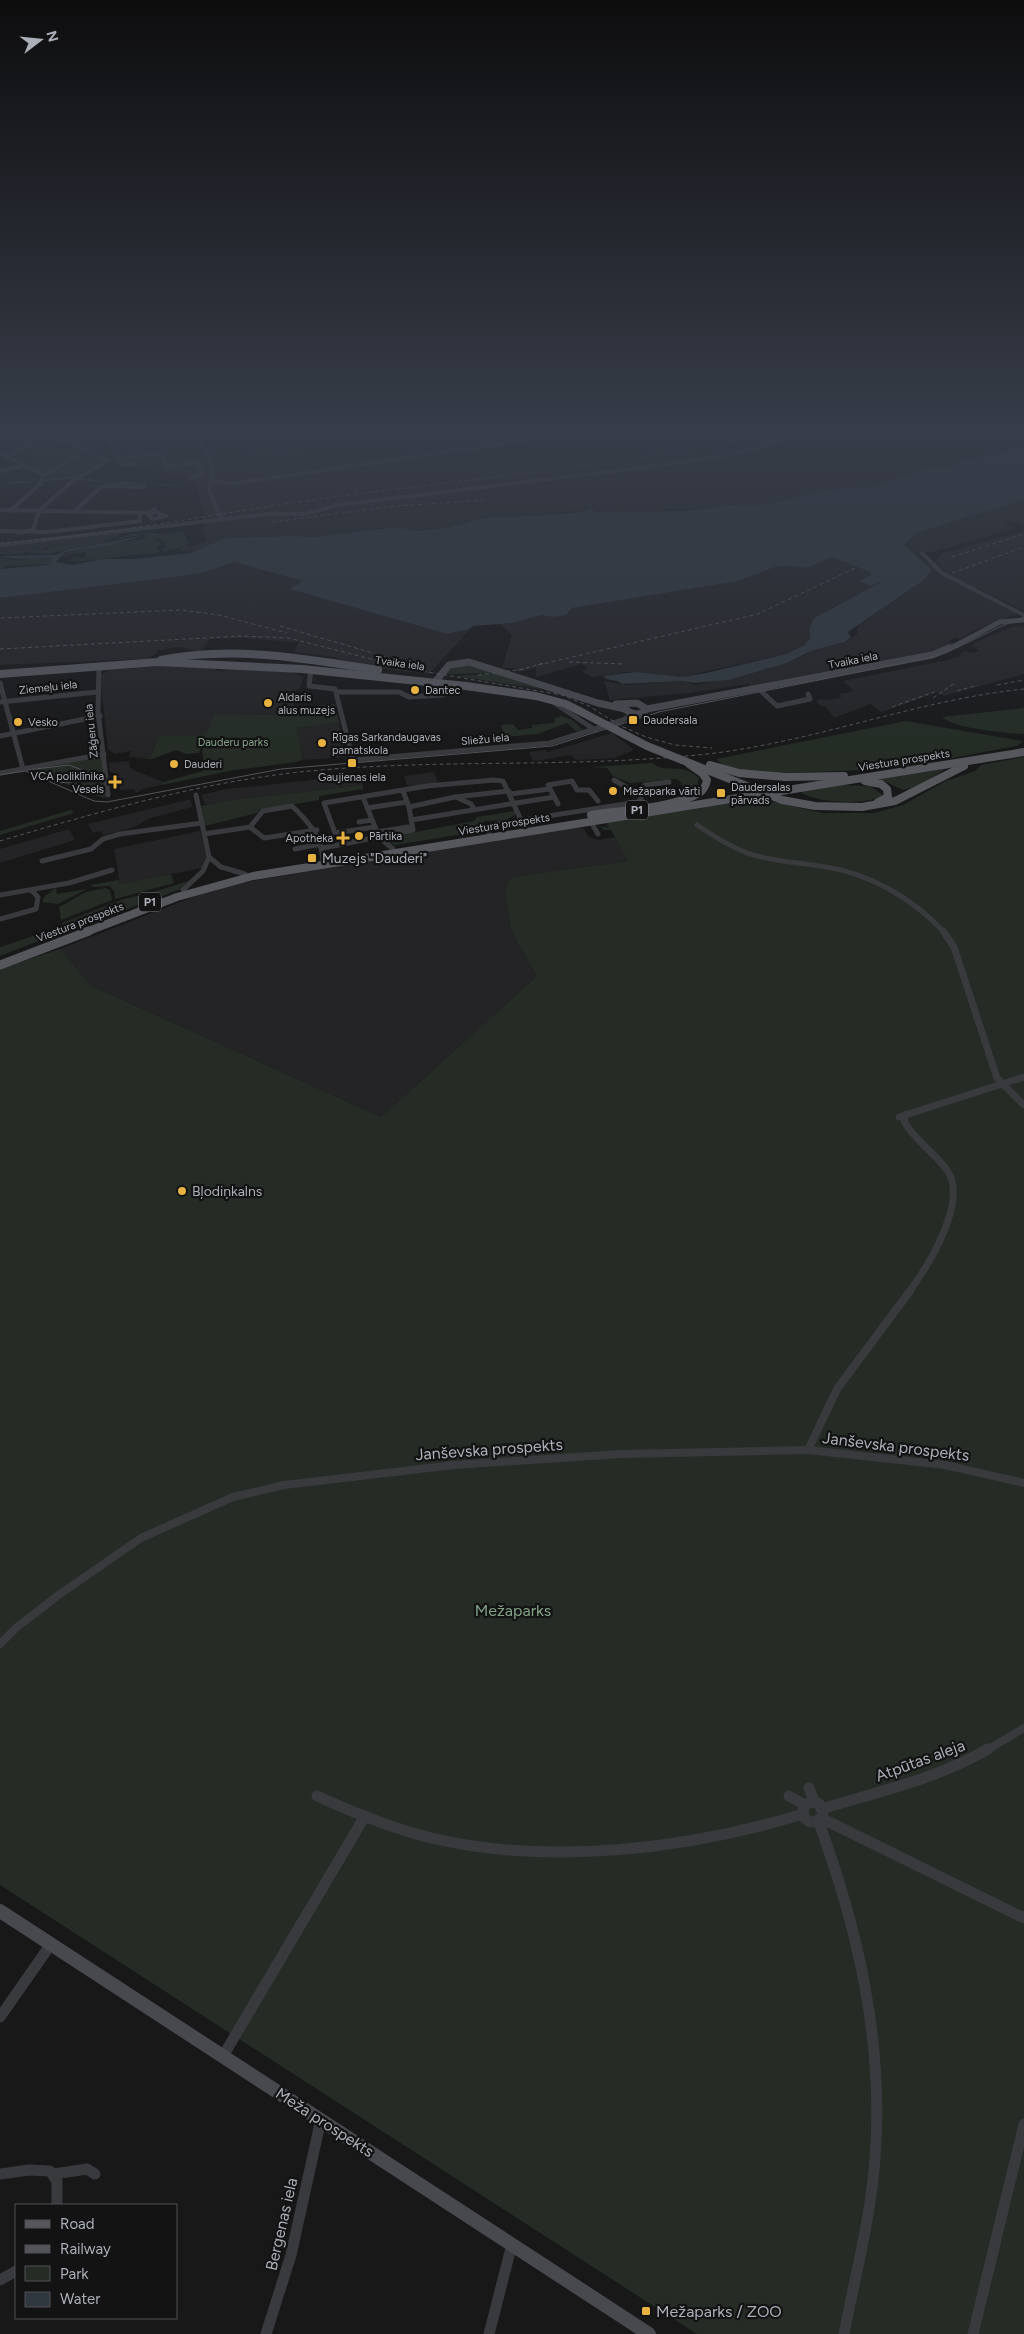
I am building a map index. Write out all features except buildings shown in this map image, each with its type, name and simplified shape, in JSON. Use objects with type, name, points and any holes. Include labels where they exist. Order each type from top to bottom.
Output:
[{"type":"main road","name":"Tvaika iela","points":[[0,674],[158,662],[178,656],[206,654],[281,658],[436,680]]},
{"type":"main road","points":[[275,668],[282,662],[281,658]]},
{"type":"main road","name":"Tvaika iela","points":[[158,662],[167,664],[312,670],[436,680]]},
{"type":"main road","points":[[436,680],[449,684],[464,684],[529,694],[566,704],[630,738],[684,761],[782,800],[815,806],[861,806],[895,801],[956,769],[1002,756]]},
{"type":"main road","points":[[436,680],[559,698],[583,707],[639,738],[787,799],[830,805],[861,806],[885,799],[889,793],[887,789],[875,782],[847,781]]},
{"type":"main road","name":"Viestura prospekts","points":[[0,959],[123,915],[215,886],[323,860],[580,819],[847,781],[1024,751]]},
{"type":"main road","name":"Viestura prospekts","points":[[0,965],[183,890],[245,874],[591,822],[865,774],[1024,751]]},
{"type":"main road","points":[[678,755],[728,770],[785,777],[865,774]]},
{"type":"main road","points":[[580,819],[616,810],[680,800],[701,792],[707,783],[702,773],[684,761]]},
{"type":"street","points":[[0,545],[80,536]]},
{"type":"street","points":[[922,554],[942,573],[1024,615]]},
{"type":"street","name":"Tvaika iela","points":[[628,709],[638,702],[646,707],[759,689],[937,654],[983,630],[1024,615]]},
{"type":"street","points":[[1014,618],[1024,620]]},
{"type":"street","name":"Tvaika iela","points":[[436,680],[449,665],[469,662],[595,702],[643,712],[646,707]]},
{"type":"street","name":"Zāģeru iela","points":[[97,793],[107,793],[97,692],[96,674],[99,665]]},
{"type":"street","points":[[312,670],[309,686],[332,687],[337,692],[399,692],[409,697],[436,696],[443,695],[449,684]]},
{"type":"street","points":[[0,683],[3,702],[14,733],[23,769]]},
{"type":"street","points":[[464,684],[486,694],[531,697],[554,703],[566,709],[595,730]]},
{"type":"street","points":[[759,689],[776,706],[810,699],[808,694]]},
{"type":"street","name":"Ziemeļu iela","points":[[3,702],[97,692]]},
{"type":"street","name":"Sliežu iela","points":[[337,692],[351,758],[533,745],[562,740],[618,721],[628,709]]},
{"type":"street","points":[[0,736],[100,716]]},
{"type":"street","points":[[0,773],[104,754]]},
{"type":"street","points":[[402,791],[408,805],[413,830],[411,832],[336,833],[324,803],[427,786],[493,779],[503,781],[521,820]]},
{"type":"street","points":[[614,780],[631,790],[641,789],[646,785],[669,782]]},
{"type":"street","points":[[558,804],[548,785],[572,781],[577,790],[589,790],[598,801]]},
{"type":"street","points":[[477,782],[484,796],[550,789]]},
{"type":"street","points":[[427,786],[434,802]]},
{"type":"street","points":[[489,833],[487,828],[490,825],[638,802],[641,799],[641,789]]},
{"type":"street","points":[[367,808],[434,802],[483,793]]},
{"type":"street","points":[[196,795],[209,857],[214,863],[223,868],[245,874]]},
{"type":"street","points":[[455,797],[471,804],[474,809]]},
{"type":"street","points":[[411,820],[554,797]]},
{"type":"street","points":[[363,798],[377,832],[393,849]]},
{"type":"street","points":[[204,834],[250,827],[263,811],[292,806],[317,830],[322,846],[323,860]]},
{"type":"street","points":[[359,822],[372,820]]},
{"type":"street","points":[[591,822],[598,834]]},
{"type":"street","points":[[42,861],[91,849],[103,839],[120,834],[202,823]]},
{"type":"street","points":[[697,825],[728,845],[753,855],[852,873],[906,899],[933,917],[947,933],[954,947],[1001,1084],[1024,1105]]},
{"type":"street","points":[[250,827],[264,838],[317,830]]},
{"type":"street","points":[[295,848],[322,846],[377,832],[408,827]]},
{"type":"street","points":[[183,890],[202,871],[209,857]]},
{"type":"street","points":[[0,895],[48,887],[112,870]]},
{"type":"street","points":[[0,920],[36,909],[38,898],[48,887]]},
{"type":"street","points":[[31,890],[38,898]]},
{"type":"street","points":[[808,1450],[836,1391],[900,1306],[946,1226],[953,1196],[954,1182],[948,1172],[908,1129],[902,1116],[1024,1077]]},
{"type":"street","name":"Janševska prospekts","points":[[0,1644],[17,1627],[60,1594],[141,1538],[209,1506],[266,1488],[324,1479],[454,1465],[664,1451],[808,1450],[945,1465],[1024,1483]]},
{"type":"street","name":"Atpūtas aleja","points":[[317,1796],[365,1816],[432,1838],[469,1844],[502,1848],[576,1850],[651,1845],[717,1836],[776,1824],[955,1766],[971,1759],[1024,1728]]},
{"type":"street","points":[[809,1788],[814,1812],[841,1882],[856,1933],[873,2044],[876,2102],[875,2158],[864,2233],[844,2334]]},
{"type":"street","points":[[789,1796],[814,1812],[1024,1918]]},
{"type":"street","points":[[223,2056],[365,1816]]},
{"type":"street","name":"Meža prospekts","points":[[0,1911],[649,2334]]},
{"type":"street","points":[[0,2017],[51,1944]]},
{"type":"street","name":"Bergenas iela","points":[[266,2334],[277,2306],[294,2244],[321,2119]]},
{"type":"street","points":[[973,2334],[1024,2124]]},
{"type":"street","points":[[0,2174],[40,2169],[54,2174],[87,2169],[96,2174]]},
{"type":"street","points":[[54,2174],[58,2185],[58,2204]]},
{"type":"street","points":[[489,2334],[512,2244]]},
{"type":"street","points":[[0,2280],[15,2271]]},
{"type":"shaded area","points":[[117,536],[95,542],[0,552],[0,546]]},
{"type":"shaded area","points":[[205,536],[327,536],[226,538],[199,551],[186,552],[186,548],[207,541]]},
{"type":"shaded area","points":[[914,536],[989,536],[934,552],[917,554],[948,578],[1019,613],[977,629],[960,639],[955,637],[949,641],[955,643],[945,648],[852,669],[850,667],[751,686],[748,684],[690,693],[610,700],[604,681],[624,685],[683,681],[696,685],[757,672],[797,659],[811,651],[846,642],[857,634],[858,626],[921,582],[932,570],[904,545]]},
{"type":"shaded area","points":[[1006,536],[1024,536],[1024,611],[949,575],[934,562],[943,553]]},
{"type":"shaded area","points":[[832,556],[870,572],[871,575],[860,581],[871,586],[885,580],[830,609],[811,627],[811,638],[803,646],[786,654],[682,677],[627,672],[592,677],[582,671],[587,668],[582,664],[536,677],[536,668],[518,672],[515,668],[502,668],[512,635],[499,623],[507,624],[541,615],[552,617],[570,612],[572,608],[739,581],[775,567],[807,568]]},
{"type":"shaded area","points":[[234,562],[302,581],[291,589],[447,634],[469,629],[473,626],[429,674],[368,667],[333,657],[294,652],[299,642],[239,638],[209,639],[202,652],[179,647],[158,650],[155,655],[145,659],[0,665],[0,598],[183,576],[206,572]]},
{"type":"shaded area","points":[[1024,626],[1024,674],[944,696],[938,692],[882,712],[870,704],[834,718],[825,706],[821,706],[817,702],[819,699],[841,698],[840,694],[854,691],[843,681],[948,660],[960,656],[963,651],[974,653],[979,650],[971,646],[985,638],[1012,627]]},
{"type":"shaded area","points":[[165,666],[216,668],[216,671],[227,669],[290,672],[304,677],[300,688],[295,692],[295,702],[290,713],[286,715],[214,714],[206,734],[159,736],[150,758],[129,757],[131,751],[114,754],[108,749],[100,676],[109,670]]},
{"type":"shaded area","name":"Rīgas Sarkandaugavas pamatskola","points":[[339,723],[346,757],[303,760],[297,728]]},
{"type":"shaded area","points":[[612,733],[634,750],[615,758],[576,760],[570,755],[536,761],[532,760],[529,752],[545,750],[548,752]]},
{"type":"shaded area","points":[[129,761],[130,767],[134,770],[163,782],[162,785],[142,789],[136,793],[134,789],[120,790],[118,775],[110,772],[109,763]]},
{"type":"shaded area","points":[[434,772],[438,783],[412,787],[407,785],[404,776]]},
{"type":"shaded area","points":[[360,775],[363,785],[232,800],[206,805],[201,795],[227,789]]},
{"type":"shaded area","points":[[191,800],[192,807],[151,818],[134,827],[108,834],[103,835],[100,831],[93,833],[88,824]]},
{"type":"shaded area","points":[[578,827],[584,829],[589,837],[598,840],[616,837],[628,861],[511,877],[505,889],[511,931],[537,976],[381,1117],[92,986],[60,949],[206,892],[233,884]]},
{"type":"shaded area","points":[[69,829],[75,840],[0,863],[0,849]]},
{"type":"shaded area","points":[[200,831],[206,855],[202,868],[120,884],[114,849]]},
{"type":"green space","points":[[135,536],[48,554],[23,551],[23,554],[0,554],[0,552],[45,548],[42,550],[48,550],[49,547]]},
{"type":"green space","points":[[145,536],[185,536],[189,543],[184,551],[181,551],[181,548],[170,549],[166,552],[162,550],[166,543],[158,538],[155,539],[161,544],[157,548],[160,552],[157,554],[80,561],[69,561],[72,560],[72,557],[95,559],[83,557],[86,555],[86,552],[68,554],[59,558],[61,555],[71,552],[147,538]]},
{"type":"green space","points":[[52,557],[50,564],[8,566],[0,569],[0,558],[18,560]]},
{"type":"green space","points":[[465,664],[497,673],[445,674],[448,668]]},
{"type":"green space","points":[[502,673],[548,690],[456,676]]},
{"type":"green space","name":"Dauderu parks","points":[[335,704],[339,723],[297,728],[303,760],[229,771],[162,785],[163,782],[203,771],[202,762],[204,761],[202,753],[206,734],[214,714],[286,715],[290,713],[291,708]]},
{"type":"green space","points":[[1024,708],[1024,734],[958,725],[942,717]]},
{"type":"green space","points":[[561,716],[572,720],[583,730],[576,731],[567,723],[538,734],[504,737],[501,725],[513,724],[518,730],[532,728],[532,725],[554,723],[555,718]]},
{"type":"green space","points":[[906,721],[1023,741],[1017,746],[937,761],[868,770],[758,773],[735,770],[725,766],[716,759]]},
{"type":"green space","points":[[206,734],[199,753],[186,754],[176,750],[152,759],[129,758],[150,758],[159,736]]},
{"type":"green space","points":[[101,757],[106,796],[104,798],[39,774],[35,768]]},
{"type":"green space","name":"Mežaparks","points":[[1024,757],[1024,2334],[697,2334],[0,1885],[0,969],[60,949],[92,986],[381,1117],[537,976],[511,931],[505,889],[511,877],[628,861],[611,830],[604,830],[600,826],[610,828],[605,825],[608,825],[607,822],[759,799],[823,813],[874,813],[903,805],[946,781],[975,771],[981,765]]},
{"type":"green space","points":[[652,763],[664,768],[686,770],[692,773],[699,778],[697,788],[683,789],[682,784],[677,779],[630,783],[613,776],[607,768],[591,767]]},
{"type":"green space","points":[[945,769],[920,786],[903,790],[880,779]]},
{"type":"green space","points":[[363,785],[363,789],[319,796],[319,800],[260,810],[257,813],[205,826],[201,806],[232,800]]},
{"type":"green space","points":[[843,785],[870,786],[883,795],[866,801],[842,802],[817,799],[801,792]]},
{"type":"green space","points":[[71,810],[74,813],[0,835],[0,831]]},
{"type":"green space","points":[[514,811],[517,814],[506,820],[484,821],[482,831],[395,845],[389,842],[389,837],[474,821],[477,817]]},
{"type":"green space","points":[[171,874],[174,883],[115,899],[114,891],[110,886],[93,887],[90,885],[119,880],[120,884]]},
{"type":"green space","points":[[191,880],[181,889],[63,933],[62,923],[124,899]]},
{"type":"green space","points":[[56,888],[57,894],[87,889],[58,904],[42,902],[45,896]]},
{"type":"green space","points":[[105,888],[110,890],[112,900],[61,920],[59,907],[86,892]]},
{"type":"green space","points":[[54,929],[56,934],[0,956],[0,947]]},
{"type":"water","points":[[142,536],[112,545],[65,552],[56,562],[73,565],[104,559],[133,559],[191,553],[226,538],[914,536],[904,545],[932,570],[921,582],[848,632],[851,637],[845,642],[811,651],[787,663],[728,680],[695,683],[682,681],[622,684],[603,676],[635,672],[682,677],[786,654],[803,646],[811,638],[809,630],[814,618],[885,580],[871,586],[859,581],[871,575],[870,572],[832,557],[807,568],[775,567],[739,581],[572,608],[566,615],[552,617],[541,615],[512,623],[473,626],[469,629],[447,634],[290,589],[302,581],[234,562],[206,572],[183,576],[0,598],[0,569],[46,565],[51,563],[52,557],[17,559],[0,556],[56,555],[67,550]]},
{"type":"tram line","points":[[39,777],[94,801],[107,802],[281,769],[552,746],[659,712],[934,657],[1024,617]]},
{"type":"tram line","points":[[27,770],[69,765],[82,770],[82,775],[72,782],[55,783]]},
{"type":"tram line","points":[[0,775],[25,771],[46,778]]},
{"type":"railway","points":[[0,543],[69,536]]},
{"type":"railway","points":[[952,557],[1018,536]]},
{"type":"railway","points":[[952,573],[1024,547]]},
{"type":"railway","points":[[538,665],[758,614],[855,568]]},
{"type":"railway","points":[[1,618],[181,610],[219,615],[287,633]]},
{"type":"railway","points":[[280,626],[390,658]]},
{"type":"railway","points":[[0,649],[243,636],[289,638],[410,669],[562,695],[589,706],[621,726],[646,737],[675,745],[712,748]]},
{"type":"railway","points":[[569,662],[624,664]]},
{"type":"railway","points":[[521,670],[544,663]]},
{"type":"railway","points":[[521,670],[525,669]]},
{"type":"railway","points":[[478,675],[521,670]]},
{"type":"railway","points":[[997,685],[1024,680]]},
{"type":"railway","points":[[933,698],[955,683]]},
{"type":"railway","points":[[957,691],[978,685]]},
{"type":"railway","points":[[0,841],[159,797],[280,774],[369,767],[611,761],[707,754],[787,740],[944,702],[1024,689]]},
{"type":"railway","points":[[892,707],[934,692]]},
{"type":"place","name":"Dantec","points":[[415,690]]},
{"type":"place","name":"Aldaris alus muzejs","points":[[268,703]]},
{"type":"place","name":"Daudersala","points":[[633,720]]},
{"type":"place","name":"Vesko","points":[[18,722]]},
{"type":"place","name":"Rīgas Sarkandaugavas pamatskola","points":[[322,743]]},
{"type":"place","name":"Gaujienas iela","points":[[352,763]]},
{"type":"place","name":"Dauderi","points":[[174,764]]},
{"type":"place","name":"VCA poliklīnika Vesels","points":[[115,782]]},
{"type":"place","name":"Mežaparka vārti","points":[[613,791]]},
{"type":"place","name":"Daudersalas pārvads","points":[[721,793]]},
{"type":"place","name":"Pārtika","points":[[359,836]]},
{"type":"place","name":"Apotheka","points":[[343,838]]},
{"type":"place","name":"Muzejs \"Dauderi\"","points":[[312,858]]},
{"type":"place","name":"Bļodiņkalns","points":[[182,1191]]},
{"type":"place","name":"Mežaparks / ZOO","points":[[646,2311]]}]
